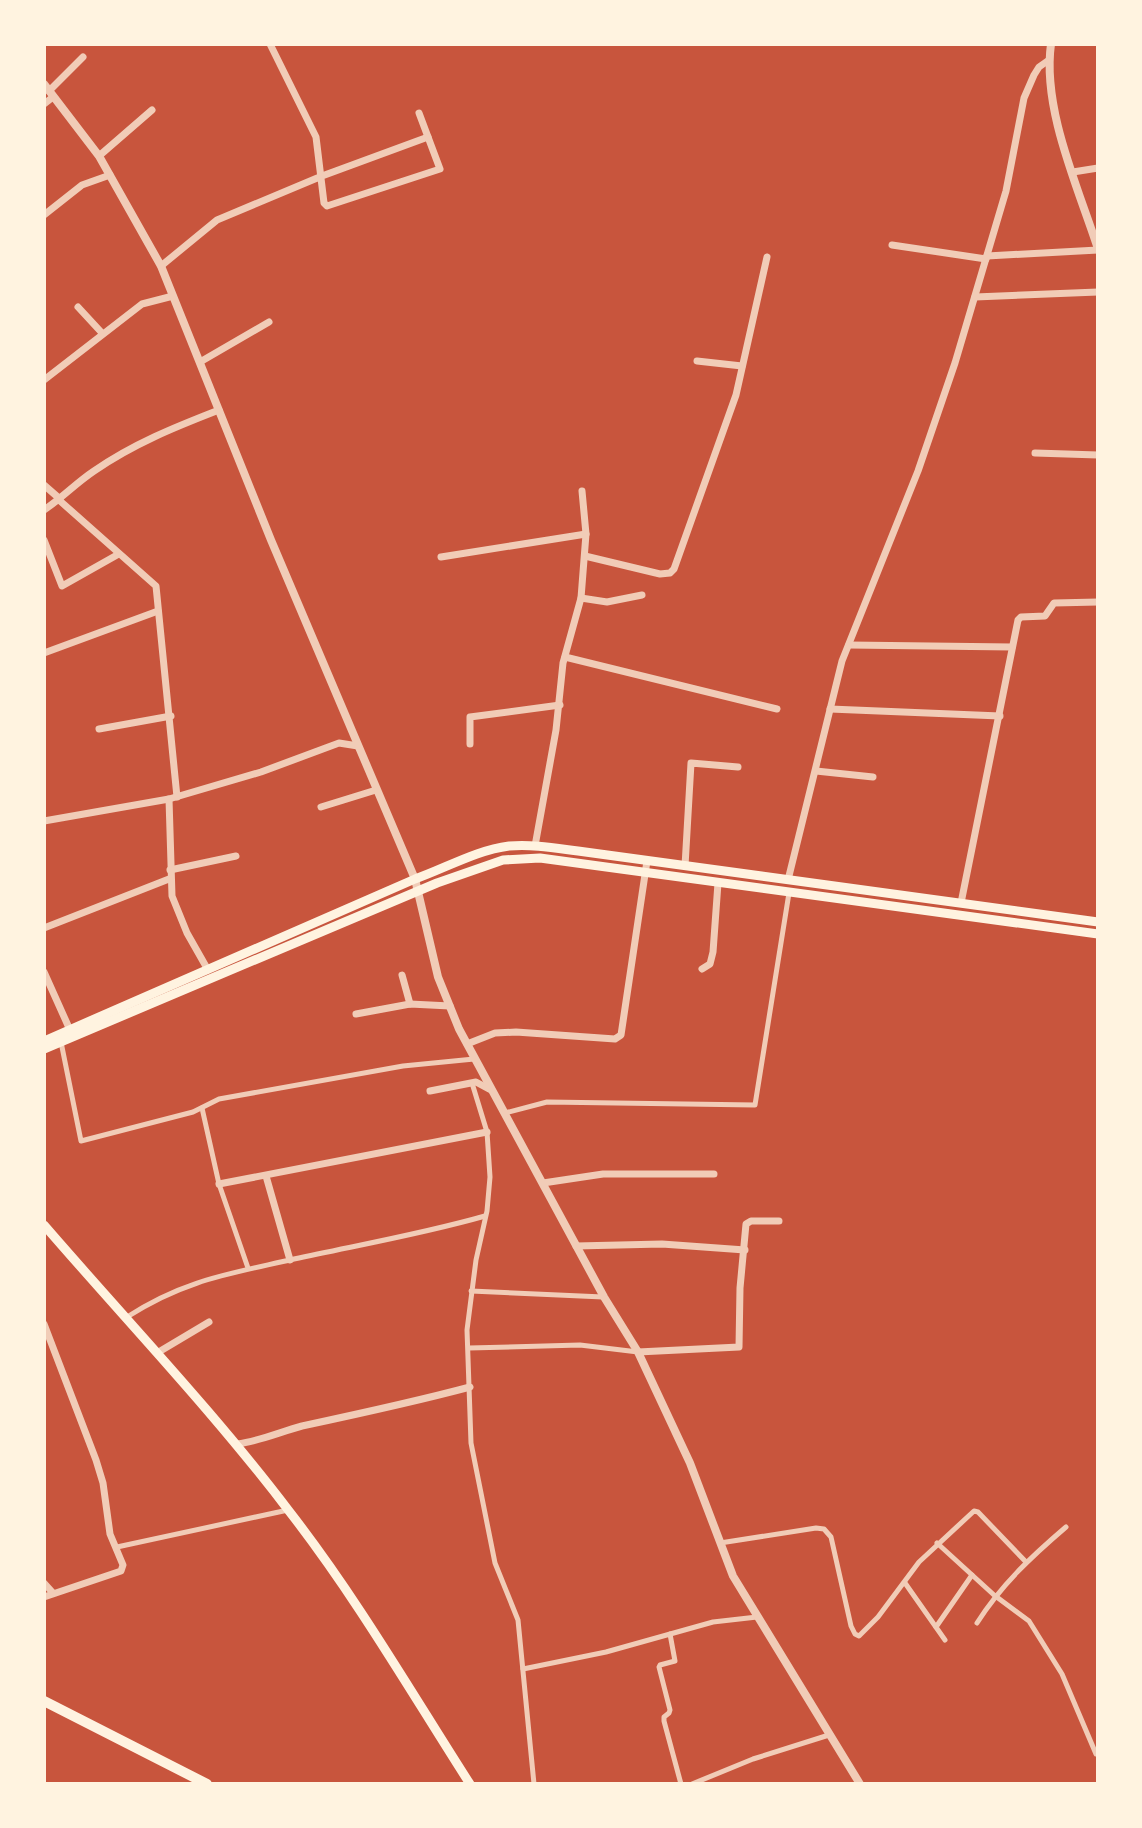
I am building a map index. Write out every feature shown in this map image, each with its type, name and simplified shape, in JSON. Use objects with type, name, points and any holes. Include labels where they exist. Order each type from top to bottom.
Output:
[{"type":"main road","points":[[44,1049],[208,970],[415,879],[497,848],[535,846],[1098,922]]},
{"type":"main road","points":[[44,1041],[66,1036],[418,890],[517,857],[1098,934]]},
{"type":"main road","points":[[947,913],[948,901]]},
{"type":"main road","points":[[44,1225],[237,1444],[289,1510],[351,1594],[470,1784]]},
{"type":"main road","points":[[44,1701],[187,1780],[207,1784]]},
{"type":"street","points":[[270,44],[316,137],[324,203],[327,206],[438,171],[439,166],[419,113]]},
{"type":"street","points":[[892,245],[986,257],[1098,250],[1057,115],[1049,76],[1051,44]]},
{"type":"street","points":[[44,104],[49,90],[83,57]]},
{"type":"street","points":[[788,880],[839,670],[923,458],[1009,179],[1024,98],[1039,67],[1049,60]]},
{"type":"street","points":[[49,90],[99,156],[161,266],[271,540],[415,879],[438,977],[474,1059],[604,1297],[638,1352],[690,1463],[733,1576],[860,1784]]},
{"type":"street","points":[[99,156],[152,110]]},
{"type":"street","points":[[161,266],[217,220],[322,176],[428,137]]},
{"type":"street","points":[[1073,172],[1098,168]]},
{"type":"street","points":[[44,215],[82,185],[110,175]]},
{"type":"street","points":[[585,556],[660,574],[672,572],[721,441],[767,257]]},
{"type":"street","points":[[975,297],[1098,292]]},
{"type":"street","points":[[44,380],[142,304],[173,296]]},
{"type":"street","points":[[78,307],[102,333]]},
{"type":"street","points":[[200,362],[269,322]]},
{"type":"street","points":[[697,361],[742,366]]},
{"type":"street","points":[[44,510],[93,471],[135,446],[159,433],[219,410]]},
{"type":"street","points":[[1035,453],[1098,455]]},
{"type":"street","points":[[44,485],[117,555],[156,586],[171,716],[173,798],[170,875],[176,909],[208,970]]},
{"type":"street","points":[[535,846],[560,705],[565,657],[581,598],[586,534],[582,491]]},
{"type":"street","points":[[441,557],[586,534]]},
{"type":"street","points":[[44,540],[62,586],[117,555]]},
{"type":"street","points":[[581,598],[607,602],[642,595]]},
{"type":"street","points":[[961,903],[1018,620],[1021,617],[1045,616],[1052,604],[1057,602],[1098,602]]},
{"type":"street","points":[[44,653],[158,611]]},
{"type":"street","points":[[849,645],[1012,647]]},
{"type":"street","points":[[565,657],[777,709]]},
{"type":"street","points":[[470,744],[470,717],[560,705]]},
{"type":"street","points":[[830,709],[1000,716]]},
{"type":"street","points":[[99,729],[171,716]]},
{"type":"street","points":[[44,821],[173,798],[302,759],[339,743],[358,746]]},
{"type":"street","points":[[685,866],[691,763],[738,767]]},
{"type":"street","points":[[816,771],[873,777]]},
{"type":"street","points":[[321,807],[376,790]]},
{"type":"street","points":[[44,928],[170,875],[236,856]]},
{"type":"street","points":[[467,1044],[495,1033],[531,1032],[615,1039],[621,1035],[647,861]]},
{"type":"street","points":[[702,969],[710,964],[713,952],[718,883]]},
{"type":"street","points":[[505,1113],[547,1102],[755,1105],[789,893]]},
{"type":"street","points":[[44,972],[66,1036],[81,1141],[202,1108],[219,1099],[403,1066],[474,1059]]},
{"type":"street","points":[[402,975],[410,1004]]},
{"type":"street","points":[[356,1014],[410,1004],[450,1006]]},
{"type":"street","points":[[430,1091],[476,1082],[489,1089]]},
{"type":"street","points":[[472,1083],[487,1132],[490,1177],[467,1330],[473,1453],[495,1563],[518,1620],[534,1784]]},
{"type":"street","points":[[202,1108],[219,1184],[248,1268]]},
{"type":"street","points":[[219,1184],[487,1132]]},
{"type":"street","points":[[543,1183],[603,1174],[714,1174]]},
{"type":"street","points":[[266,1176],[290,1260]]},
{"type":"street","points":[[125,1318],[180,1288],[248,1268],[437,1229],[485,1216]]},
{"type":"street","points":[[469,1348],[580,1345],[638,1352],[739,1347],[740,1288],[748,1222],[779,1221]]},
{"type":"street","points":[[576,1246],[662,1244],[745,1250]]},
{"type":"street","points":[[471,1291],[604,1297]]},
{"type":"street","points":[[157,1353],[209,1322]]},
{"type":"street","points":[[44,1324],[96,1460],[103,1483],[110,1534],[123,1565],[121,1571],[44,1597]]},
{"type":"street","points":[[237,1444],[470,1387]]},
{"type":"street","points":[[117,1547],[289,1510]]},
{"type":"street","points":[[719,1543],[824,1529],[831,1537],[847,1613],[857,1635],[870,1627],[905,1583],[910,1572],[937,1543],[967,1515],[976,1511],[1026,1562]]},
{"type":"street","points":[[977,1623],[994,1595],[1066,1527]]},
{"type":"street","points":[[937,1543],[994,1595],[1021,1613],[1044,1641],[1098,1753]]},
{"type":"street","points":[[936,1627],[972,1575]]},
{"type":"street","points":[[44,1583],[53,1593]]},
{"type":"street","points":[[905,1583],[945,1640]]},
{"type":"street","points":[[523,1669],[606,1652],[713,1622],[757,1617]]},
{"type":"street","points":[[670,1634],[675,1661],[659,1667],[670,1710],[664,1721],[681,1784]]},
{"type":"street","points":[[692,1784],[753,1759],[829,1735]]}]
